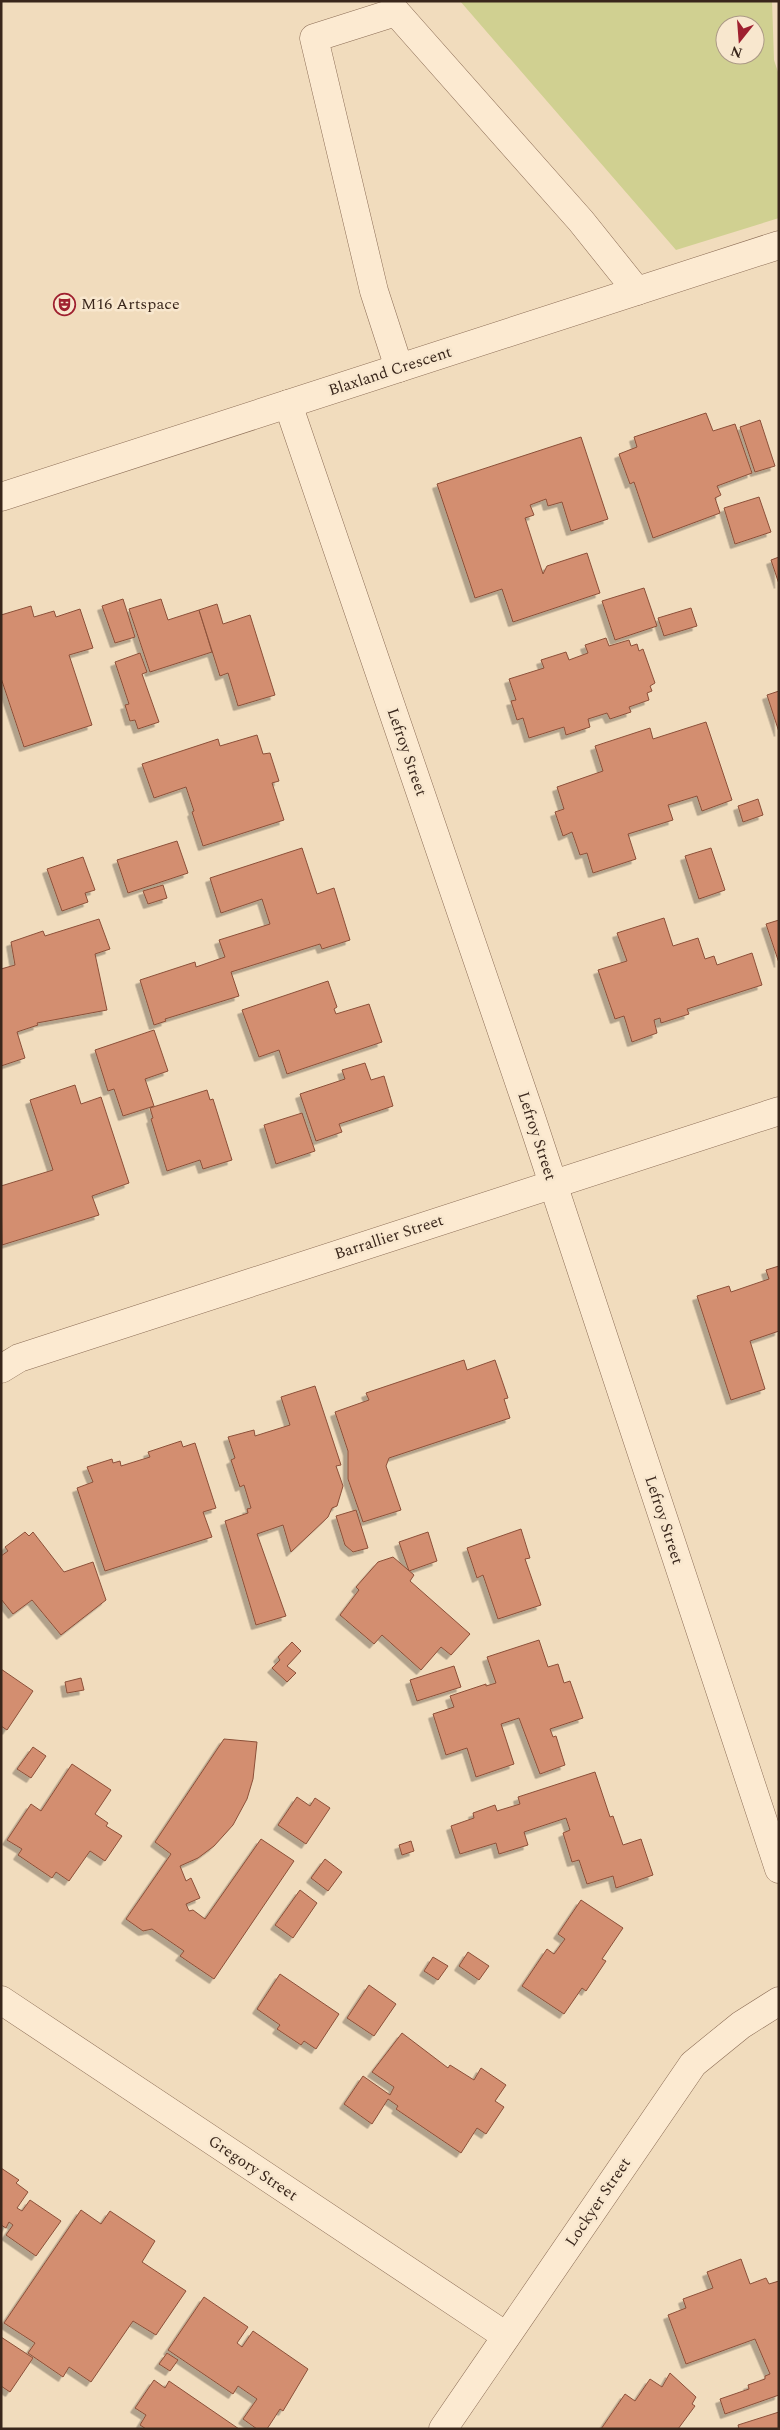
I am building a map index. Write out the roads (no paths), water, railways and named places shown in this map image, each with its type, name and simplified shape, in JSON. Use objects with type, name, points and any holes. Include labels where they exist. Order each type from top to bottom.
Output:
[{"type":"street","points":[[400,368],[374,291],[314,38],[396,12],[580,221],[637,291]]},
{"type":"street","name":"Blaxland Crescent","points":[[1,498],[779,244]]},
{"type":"street","name":"Lefroy Street","points":[[288,404],[553,1184],[779,1869]]},
{"type":"street","name":"Barrallier Street","points":[[1,1369],[20,1358],[779,1110]]},
{"type":"street","name":"Gregory Street","points":[[1,2000],[506,2336]]},
{"type":"street","name":"Lockyer Street","points":[[442,2429],[693,2064],[740,2024],[779,2001]]},
{"type":"place","name":"M16 Artspace","points":[[65,304]]}]
